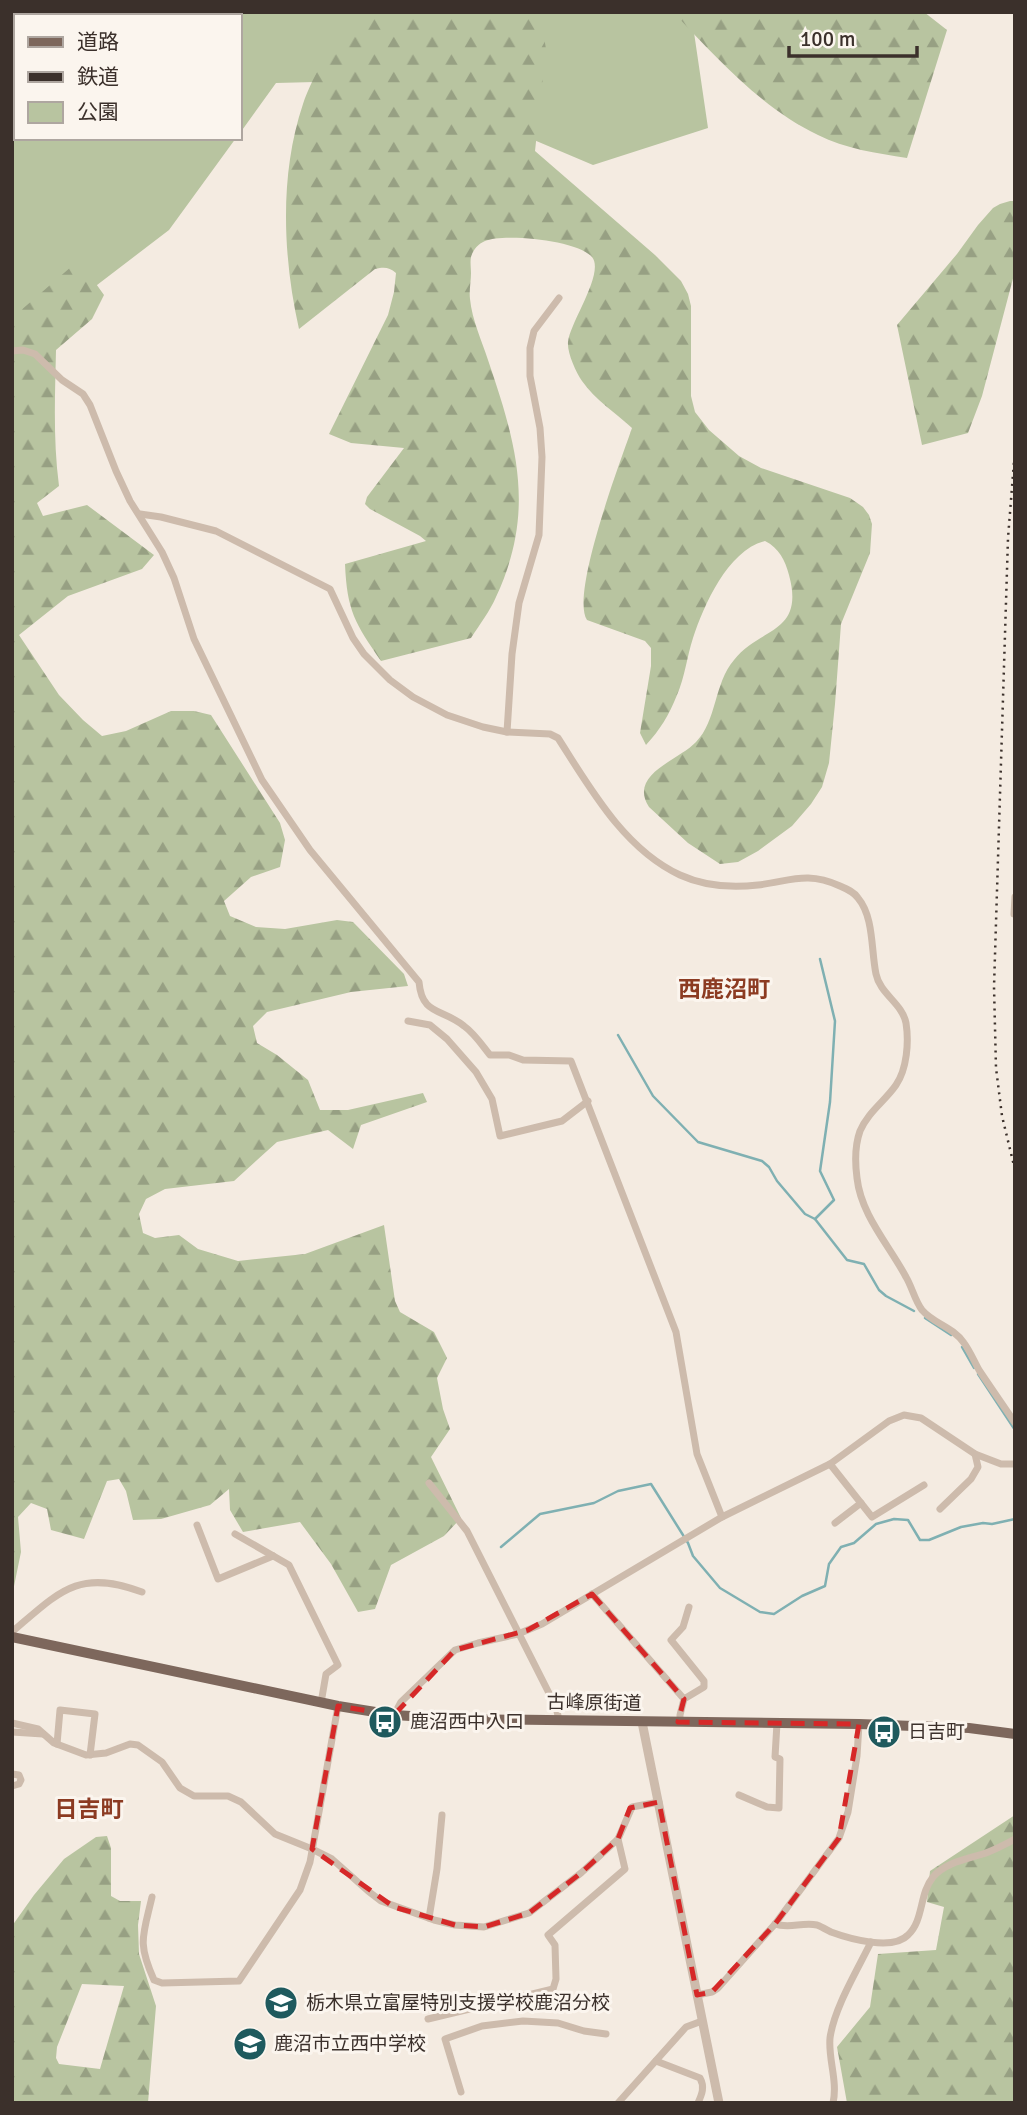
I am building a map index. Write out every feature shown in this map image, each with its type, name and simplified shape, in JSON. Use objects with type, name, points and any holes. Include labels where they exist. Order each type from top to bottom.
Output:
[{"type":"main road","name":"古峰原街道","points":[[12,1637],[321,1703],[394,1715],[460,1719],[859,1724],[969,1728],[1015,1734]]},
{"type":"street","points":[[507,732],[512,654],[519,603],[539,535],[540,428],[530,376],[530,348],[534,331],[559,298]]},
{"type":"street","points":[[12,351],[23,350],[34,354],[62,380],[83,394],[97,418],[130,501],[162,552],[174,578],[194,639],[262,779],[310,850],[419,982],[421,997],[430,1007],[465,1026],[490,1055],[509,1055],[523,1060],[571,1061],[676,1332],[697,1454],[722,1517]]},
{"type":"street","points":[[140,514],[216,531],[330,589],[353,638],[364,654],[390,680],[413,697],[447,715],[483,727],[507,732],[550,734],[558,738],[591,791],[611,817],[647,854],[679,875],[705,884],[726,886],[758,885],[810,877],[838,885],[855,894],[865,911],[878,983],[903,1013],[907,1049],[896,1084],[871,1112],[861,1130],[856,1146],[857,1180],[866,1208],[906,1276],[922,1310],[953,1330],[964,1342],[1015,1423]]},
{"type":"street","points":[[1014,914],[1015,898]]},
{"type":"street","points":[[408,1021],[430,1026],[447,1039],[476,1072],[492,1099],[500,1136],[562,1121],[588,1101]]},
{"type":"street","points":[[394,1715],[401,1702],[455,1650],[518,1634],[542,1624],[722,1517],[830,1464],[889,1421],[904,1415],[921,1418],[975,1454],[1001,1464],[1015,1464]]},
{"type":"street","points":[[940,1510],[971,1479],[978,1467],[975,1454]]},
{"type":"street","points":[[830,1464],[872,1517],[924,1485]]},
{"type":"street","points":[[429,1483],[467,1531],[556,1707],[559,1720]]},
{"type":"street","points":[[835,1523],[861,1503]]},
{"type":"street","points":[[197,1525],[218,1579],[274,1556]]},
{"type":"street","points":[[235,1534],[289,1565],[338,1665],[326,1674],[321,1703]]},
{"type":"street","points":[[12,1632],[42,1607],[78,1584],[121,1584],[142,1592]]},
{"type":"street","points":[[592,1594],[684,1699]]},
{"type":"street","points":[[680,1722],[684,1699],[704,1687],[704,1681],[671,1640],[683,1627],[689,1607]]},
{"type":"street","points":[[152,1897],[142,1938],[142,1950],[154,1980],[162,1983],[239,1981],[300,1890],[310,1862],[338,1706]]},
{"type":"street","points":[[57,1744],[60,1710],[94,1714],[90,1755]]},
{"type":"street","points":[[642,1722],[719,2103]]},
{"type":"street","points":[[12,1723],[38,1730],[57,1744],[86,1755],[106,1753],[130,1744],[138,1745],[162,1762],[180,1788],[194,1796],[228,1797],[241,1802],[275,1834],[332,1859],[382,1900],[455,1925],[484,1927],[529,1913],[581,1873],[618,1839],[632,1807],[659,1802]]},
{"type":"street","points":[[739,1795],[767,1807],[779,1808],[780,1759],[775,1756],[778,1723]]},
{"type":"street","points":[[697,1995],[718,1988],[775,1924],[839,1838],[848,1812],[859,1724]]},
{"type":"street","points":[[12,1732],[44,1734]]},
{"type":"street","points":[[12,1774],[19,1775],[21,1780],[19,1784],[12,1786]]},
{"type":"street","points":[[429,1918],[442,1815]]},
{"type":"street","points":[[428,2019],[553,1989],[556,1979],[555,1945],[548,1935],[625,1869],[618,1839]]},
{"type":"street","points":[[775,1924],[782,1927],[816,1925],[846,1937],[871,1942],[895,1941],[906,1937],[915,1926],[923,1892],[934,1876],[952,1863],[989,1852],[1015,1839]]},
{"type":"street","points":[[833,2103],[835,2092],[830,2040],[832,2029],[871,1942]]},
{"type":"street","points":[[461,2092],[444,2039],[482,2026],[523,2021],[558,2023],[606,2034]]},
{"type":"street","points":[[618,2103],[686,2027],[702,2021]]},
{"type":"street","points":[[656,2061],[700,2078],[703,2083],[698,2103]]},
{"type":"highlighted area","points":[[592,1594],[684,1699],[678,1722],[859,1724],[839,1838],[775,1924],[712,1992],[697,1995],[659,1802],[630,1808],[618,1839],[581,1873],[529,1913],[484,1927],[455,1925],[394,1907],[312,1849],[338,1706],[394,1715],[455,1650],[528,1630]]},
{"type":"green space","points":[[12,12],[691,12],[708,128],[593,165],[392,80],[276,83],[242,130],[242,14],[14,14],[14,140],[235,140],[169,230],[12,350]]},
{"type":"green space","points":[[359,12],[528,12],[543,31],[546,49],[535,151],[655,255],[681,281],[691,306],[691,396],[695,412],[709,430],[739,456],[761,468],[850,498],[869,515],[872,524],[870,553],[841,624],[829,763],[822,787],[792,826],[738,862],[720,864],[688,843],[649,807],[644,796],[645,786],[658,769],[688,749],[703,733],[727,669],[734,660],[744,649],[785,619],[791,609],[789,575],[781,555],[765,541],[752,546],[729,567],[719,580],[698,625],[674,702],[660,728],[646,745],[640,733],[651,666],[651,648],[645,641],[587,620],[584,606],[585,584],[599,526],[632,428],[587,388],[577,373],[569,351],[570,333],[594,274],[595,264],[592,257],[584,251],[557,242],[508,238],[482,242],[471,257],[471,307],[507,421],[518,478],[516,536],[508,566],[488,612],[471,638],[381,661],[354,616],[348,594],[345,564],[426,541],[365,504],[367,497],[404,448],[351,443],[329,434],[388,315],[396,273],[386,268],[375,269],[299,329],[290,274],[286,216],[295,131],[307,92],[319,68]]},
{"type":"green space","points":[[673,12],[924,12],[947,30],[907,158],[839,144],[797,124],[740,80]]},
{"type":"green space","points":[[1015,201],[1015,271],[982,396],[968,433],[922,445],[897,325],[993,208]]},
{"type":"green space","points":[[79,260],[104,295],[92,319],[56,350],[55,435],[59,486],[37,503],[43,516],[87,505],[154,555],[142,569],[68,596],[19,635],[59,695],[102,736],[126,731],[171,711],[194,711],[211,715],[280,823],[285,840],[280,867],[251,877],[224,901],[230,916],[256,927],[285,929],[337,920],[353,922],[404,974],[408,986],[351,992],[267,1012],[253,1026],[257,1043],[308,1080],[320,1110],[348,1110],[423,1093],[427,1102],[361,1125],[353,1149],[328,1130],[277,1142],[234,1181],[165,1189],[146,1199],[139,1214],[143,1233],[155,1238],[179,1235],[198,1249],[238,1261],[305,1254],[384,1225],[395,1301],[400,1312],[434,1332],[447,1358],[437,1378],[450,1429],[431,1457],[461,1518],[444,1536],[391,1565],[375,1609],[358,1612],[331,1564],[300,1522],[243,1532],[230,1510],[229,1489],[210,1505],[161,1519],[133,1520],[126,1491],[119,1479],[107,1481],[84,1539],[51,1530],[47,1509],[31,1503],[18,1517],[21,1552],[12,1596],[12,318]]},
{"type":"green space","points":[[1015,1815],[1015,2103],[847,2103],[837,2047],[870,2007],[878,1954],[936,1950],[944,1907],[927,1902],[930,1871]]},
{"type":"green space","points":[[107,1836],[111,1848],[111,1896],[120,1901],[141,1901],[139,1954],[156,2006],[148,2103],[12,2103],[12,1926],[64,1859],[96,1837]],"holes":[[[82,1984],[124,1986],[100,2069],[59,2064],[56,2058],[57,2047]]]},
{"type":"waterway","points":[[815,1219],[834,1200],[820,1171],[830,1102],[835,1021],[820,959]]},
{"type":"waterway","points":[[618,1035],[653,1096],[698,1142],[762,1161],[805,1214],[815,1219],[847,1260],[864,1264],[879,1290],[914,1311]]},
{"type":"waterway","points":[[925,1318],[951,1335]]},
{"type":"waterway","points":[[962,1347],[974,1368]]},
{"type":"waterway","points":[[978,1374],[1015,1430]]},
{"type":"waterway","points":[[501,1547],[540,1514],[594,1503],[618,1491],[651,1484],[688,1543],[693,1556],[720,1588],[760,1612],[774,1614],[802,1596],[825,1586],[829,1564],[841,1547],[854,1543],[876,1524],[894,1519],[908,1520],[920,1540],[929,1540],[961,1527],[1015,1519]]},
{"type":"railway","points":[[1015,449],[1008,538],[994,987],[996,1068],[1002,1116],[1015,1170]]},
{"type":"place","name":"鹿沼西中入口","points":[[385,1722]]},
{"type":"place","name":"日吉町","points":[[884,1732]]},
{"type":"place","name":"栃木県立富屋特別支援学校鹿沼分校","points":[[281,2003]]},
{"type":"place","name":"鹿沼市立西中学校","points":[[250,2044]]},
{"type":"district","name":"西鹿沼町","points":[[724,989]]},
{"type":"district","name":"日吉町","points":[[89,1809]]}]
